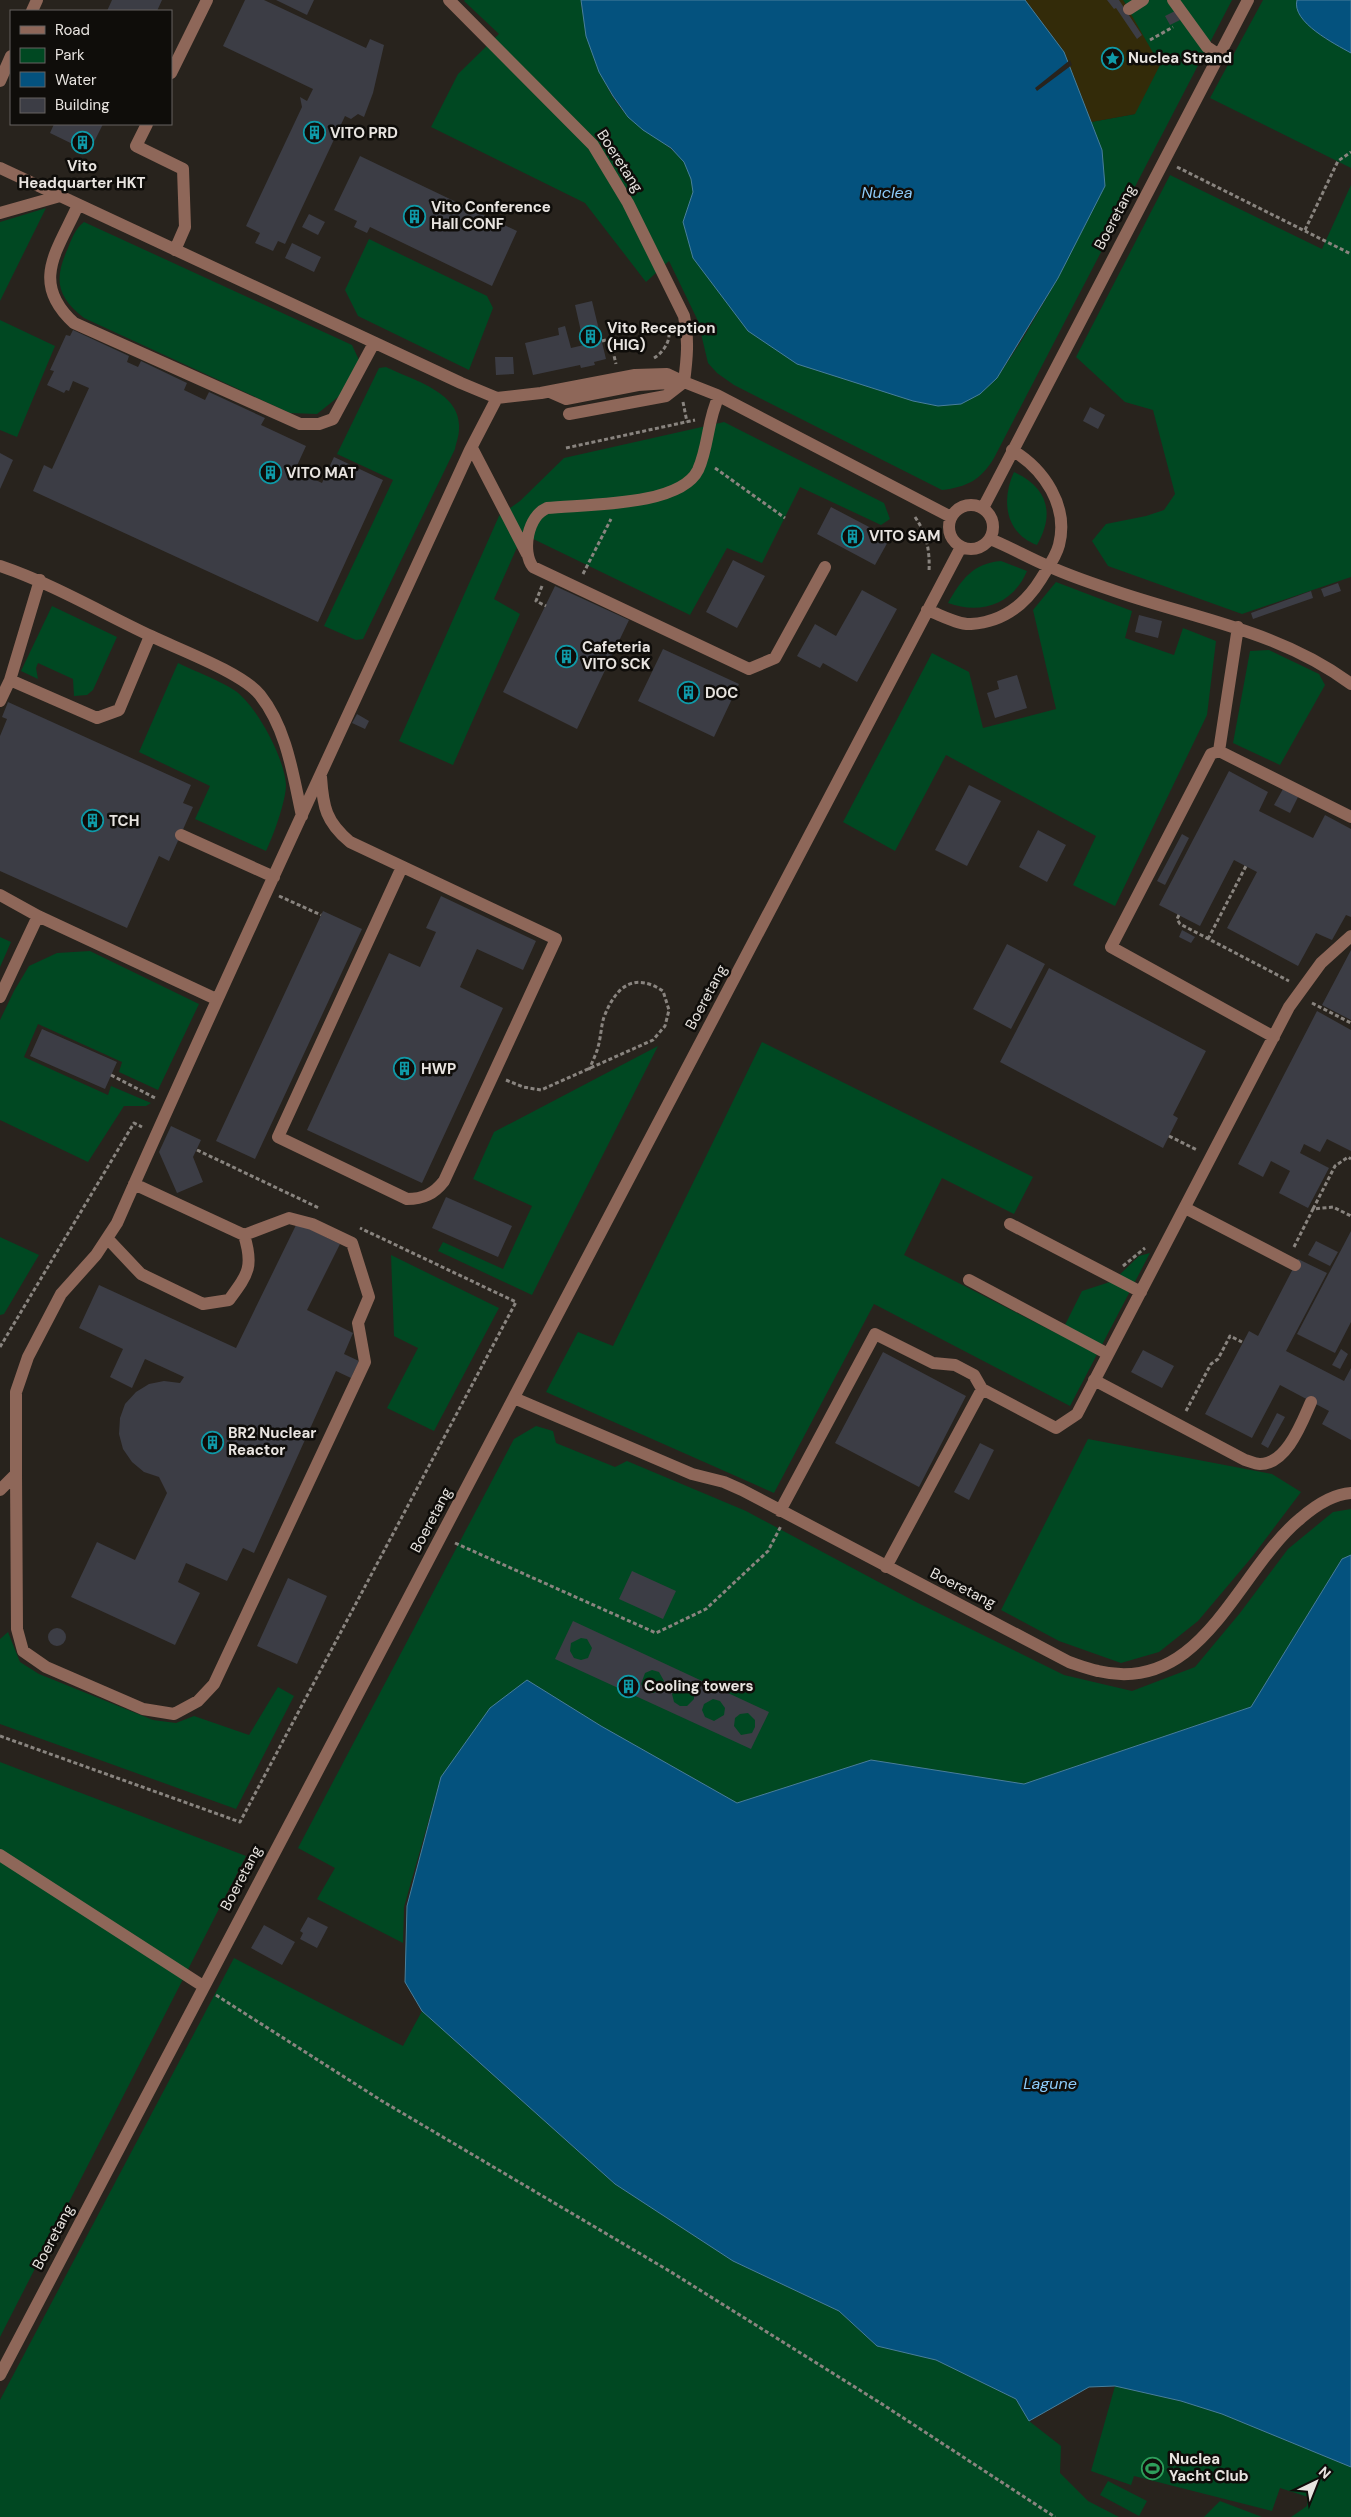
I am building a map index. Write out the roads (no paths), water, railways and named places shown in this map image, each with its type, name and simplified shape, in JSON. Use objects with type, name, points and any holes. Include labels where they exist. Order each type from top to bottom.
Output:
[{"type":"street","points":[[172,71],[207,0]]},
{"type":"street","name":"Boeretang","points":[[449,0],[593,145],[628,203],[684,316],[688,333],[688,355],[684,382]]},
{"type":"street","points":[[1129,10],[1142,0]]},
{"type":"street","points":[[1172,0],[1207,46],[1218,55]]},
{"type":"street","name":"Boeretang","points":[[983,508],[1248,0]]},
{"type":"street","points":[[0,81],[10,58]]},
{"type":"street","points":[[146,125],[136,146],[183,169],[185,227],[174,250]]},
{"type":"street","points":[[0,168],[374,343],[497,398],[550,392],[566,399],[638,385],[684,382],[719,396],[951,518]]},
{"type":"street","points":[[0,213],[60,196]]},
{"type":"street","points":[[78,205],[49,271],[50,290],[60,310],[74,323],[300,424],[319,424],[333,419],[374,343]]},
{"type":"street","points":[[569,414],[666,396],[684,382]]},
{"type":"street","points":[[527,554],[532,524],[541,510],[656,498],[688,483],[697,472],[702,459],[711,412],[719,396]]},
{"type":"street","points":[[134,1184],[244,1235],[289,1218],[312,1224],[352,1243],[369,1297],[358,1323],[365,1362],[214,1684],[198,1701],[174,1714],[143,1709],[46,1667],[23,1651],[18,1629],[16,1392],[28,1357],[62,1294],[96,1255],[117,1223],[134,1184],[156,1134],[170,1105],[216,999],[497,398]]},
{"type":"street","points":[[472,448],[533,567],[749,668],[775,658],[825,567]]},
{"type":"street","points":[[927,610],[968,624],[997,619],[1021,606],[1049,566],[1059,545],[1060,517],[1051,489],[1036,467],[1012,450]]},
{"type":"street","points":[[968,505],[983,508],[988,513],[993,526],[990,540],[974,550],[961,547],[950,536],[951,518],[955,511],[968,505]]},
{"type":"street","points":[[990,540],[1049,566],[1127,595],[1238,627],[1293,649],[1331,668],[1351,684]]},
{"type":"street","name":"Boeretang","points":[[0,2375],[961,547]]},
{"type":"street","points":[[0,566],[40,580],[150,636],[227,671],[259,693],[274,714],[284,742],[302,816]]},
{"type":"street","points":[[1,697],[10,680],[40,580]]},
{"type":"street","points":[[1219,751],[1238,627]]},
{"type":"street","points":[[10,680],[96,718],[119,710],[150,636]]},
{"type":"street","points":[[1274,1037],[1111,947],[1211,754],[1219,751],[1351,816]]},
{"type":"street","points":[[321,774],[325,812],[336,831],[350,842],[556,939],[444,1181],[438,1189],[419,1199],[407,1199],[278,1136],[402,867]]},
{"type":"street","points":[[181,835],[274,877]]},
{"type":"street","points":[[0,895],[38,916],[216,999]]},
{"type":"street","points":[[0,997],[38,916]]},
{"type":"street","points":[[783,1513],[875,1334],[933,1363],[955,1365],[974,1375],[982,1389],[1056,1428],[1077,1414],[1274,1037],[1300,992],[1321,963],[1351,936]]},
{"type":"street","points":[[1184,1208],[1291,1263]]},
{"type":"street","points":[[1010,1224],[1141,1292]]},
{"type":"street","points":[[107,1238],[141,1274],[203,1304],[229,1300],[245,1278],[250,1255],[244,1235]]},
{"type":"street","points":[[969,1280],[1108,1354]]},
{"type":"street","points":[[1094,1380],[1245,1460],[1261,1464],[1275,1459],[1288,1447],[1311,1402]]},
{"type":"street","points":[[886,1567],[982,1389]]},
{"type":"street","name":"Boeretang","points":[[514,1398],[692,1474],[724,1482],[764,1500],[783,1513],[1069,1662],[1099,1672],[1130,1674],[1154,1669],[1178,1658],[1204,1638],[1286,1529],[1316,1505],[1351,1493]]},
{"type":"street","points":[[0,1490],[16,1474]]},
{"type":"street","points":[[0,1855],[203,1986]]},
{"type":"water","name":"Nuclea","points":[[581,0],[1025,0],[1064,52],[1102,150],[1105,186],[1058,278],[997,378],[980,394],[961,404],[938,406],[913,401],[797,364],[748,331],[693,258],[683,222],[693,192],[691,179],[684,162],[671,148],[643,130],[628,117],[613,96],[599,72],[586,36]]},
{"type":"water","points":[[1297,0],[1351,0],[1351,53],[1325,38],[1307,24],[1297,8]]},
{"type":"water","name":"Lagune","points":[[1351,1555],[1351,2467],[1222,2414],[1181,2401],[1115,2386],[1089,2387],[1029,2421],[1016,2399],[936,2360],[877,2346],[839,2311],[733,2261],[615,2184],[422,2011],[405,1982],[407,1906],[441,1777],[490,1708],[527,1680],[601,1726],[737,1803],[871,1760],[1024,1784],[1251,1707],[1342,1559]]},
{"type":"place","name":"Nuclea Strand","points":[[1112,58]]},
{"type":"place","name":"VITO PRD","points":[[314,133]]},
{"type":"place","name":"Vito Headquarter HKT","points":[[82,143]]},
{"type":"place","name":"Vito Conference Hall CONF","points":[[415,216]]},
{"type":"place","name":"Vito Reception (HIG)","points":[[591,337]]},
{"type":"place","name":"VITO MAT","points":[[270,473]]},
{"type":"place","name":"VITO SAM","points":[[853,536]]},
{"type":"place","name":"Cafeteria VITO SCK","points":[[566,656]]},
{"type":"place","name":"DOC","points":[[689,693]]},
{"type":"place","name":"TCH","points":[[93,821]]},
{"type":"place","name":"HWP","points":[[405,1069]]},
{"type":"place","name":"BR2 Nuclear Reactor","points":[[212,1442]]},
{"type":"place","name":"Cooling towers","points":[[628,1686]]},
{"type":"place","name":"Nuclea Yacht Club","points":[[1153,2468]]}]
